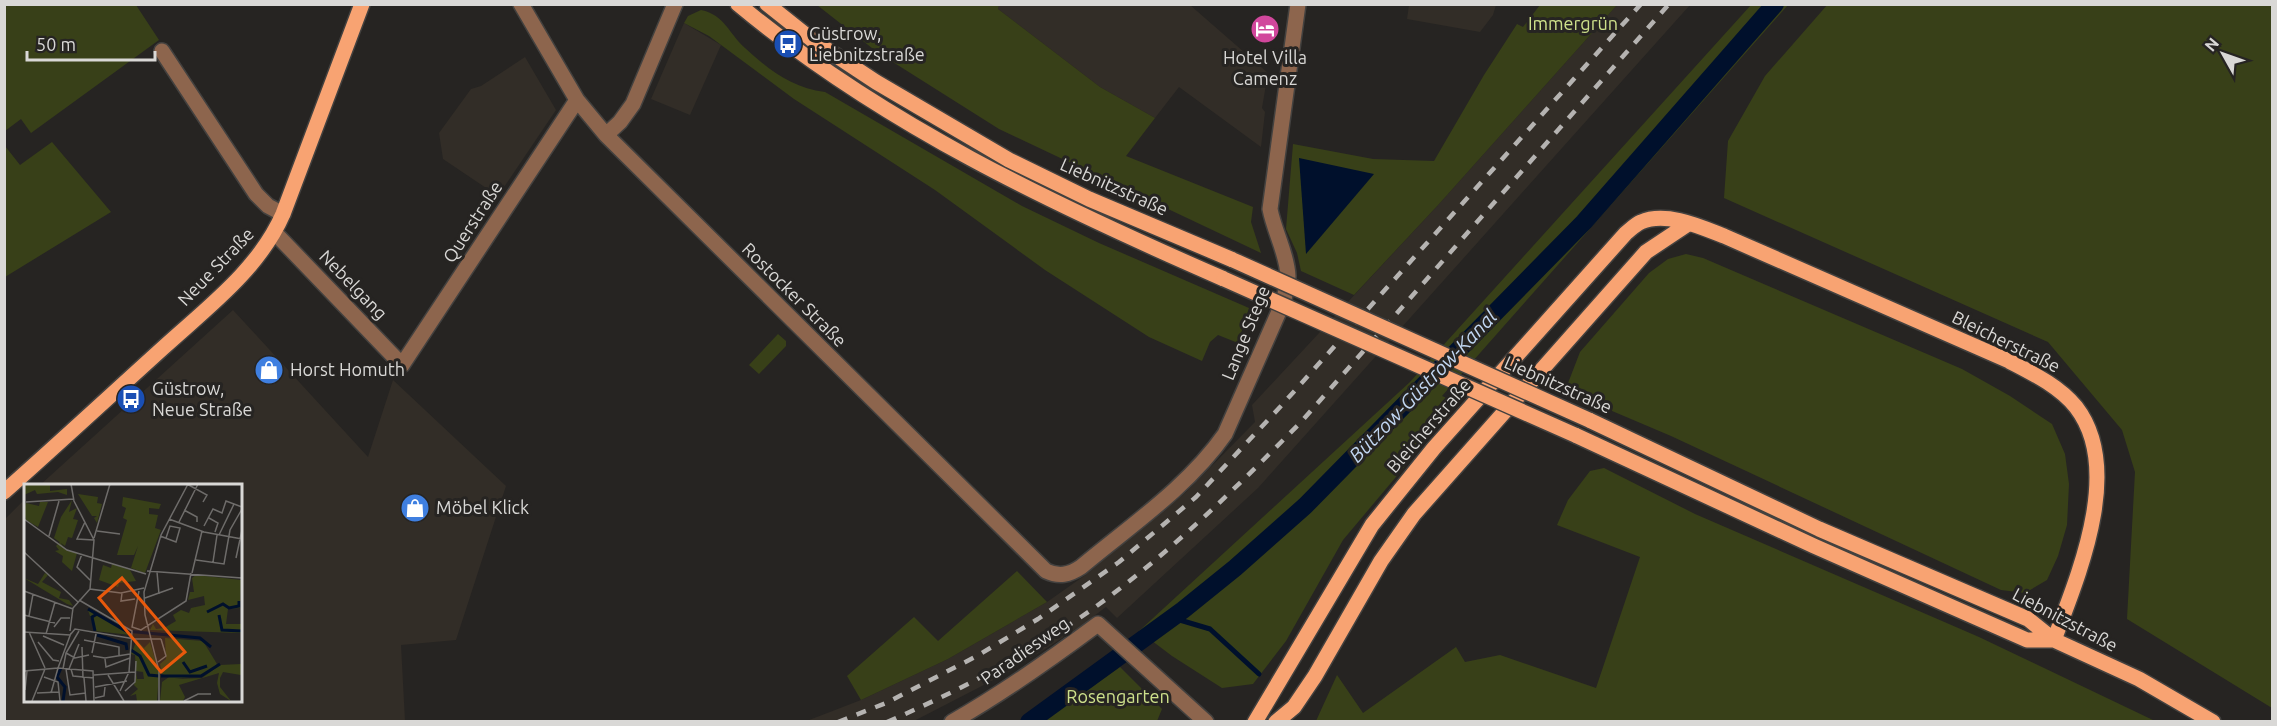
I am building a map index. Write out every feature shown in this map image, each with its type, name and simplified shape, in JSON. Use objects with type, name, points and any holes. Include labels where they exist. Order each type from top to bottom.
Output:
[{"type":"main road","name":"Neue Straße","points":[[4,492],[237,279],[258,257],[275,233],[284,214],[362,4]]},
{"type":"main road","name":"Liebnitzstraße","points":[[738,4],[774,34],[825,69],[968,157],[1110,230],[1575,435],[1814,546],[2027,640],[2054,640]]},
{"type":"main road","name":"Liebnitzstraße","points":[[767,4],[811,39],[876,82],[1009,160],[1089,199],[1233,260],[1589,420],[1819,529],[2028,619],[2054,640],[2139,679],[2213,722]]},
{"type":"main road","name":"Bleicherstraße","points":[[1255,722],[1371,525],[1434,448],[1626,233],[1641,222],[1656,219],[1688,224],[1724,236],[2009,361],[2036,375],[2075,406],[2085,420],[2094,446],[2097,481],[2093,517],[2085,548],[2054,640]]},
{"type":"main road","points":[[1276,722],[1294,707],[1315,676],[1381,561],[1414,514],[1646,252],[1688,224]]},
{"type":"street","name":"Rostocker Straße","points":[[521,4],[577,100],[606,135],[1046,572],[1056,576],[1073,572]]},
{"type":"street","points":[[606,135],[620,122],[633,104],[675,4]]},
{"type":"street","name":"Lange Stege","points":[[1073,572],[1190,476],[1212,452],[1225,434],[1284,300],[1288,278],[1286,261],[1272,222],[1270,209],[1298,4]]},
{"type":"street","points":[[162,51],[256,194],[268,206],[284,214]]},
{"type":"street","name":"Querstraße","points":[[402,365],[577,100]]},
{"type":"street","name":"Nebelgang","points":[[275,233],[402,365]]},
{"type":"street","name":"Paradiesweg","points":[[952,722],[982,705],[1098,624],[1206,722]]},
{"type":"shaded area","points":[[999,4],[1190,5],[1268,73],[1262,108],[1265,112],[1261,147],[1179,87],[1155,118],[1100,87],[998,9]]},
{"type":"shaded area","points":[[1409,4],[1496,5],[1493,15],[1480,32],[1407,19]]},
{"type":"shaded area","points":[[1617,5],[1690,5],[1258,488],[1117,618],[1106,607],[1078,628],[1009,672],[914,721],[804,722],[861,700],[948,659],[1047,602],[1084,576],[1186,492],[1255,422],[1252,405],[1439,204]]},
{"type":"shaded area","points":[[684,23],[721,45],[690,115],[651,99]]},
{"type":"shaded area","points":[[525,57],[556,110],[498,196],[443,159],[439,133],[471,89],[481,86]]},
{"type":"shaded area","points":[[233,310],[368,457],[393,380],[506,486],[456,640],[401,645],[405,721],[5,721],[5,519],[24,500],[24,702],[242,702],[242,484],[41,484]]},
{"type":"green space","points":[[5,4],[136,5],[159,40],[31,133],[21,119],[5,131]]},
{"type":"green space","points":[[1828,4],[2272,5],[2272,708],[2127,619],[2135,472],[2122,430],[2048,342],[1724,198],[1728,141],[1765,76]]},
{"type":"green space","points":[[817,5],[999,5],[998,9],[1100,87],[1155,118],[1126,156],[1253,207],[1251,222],[1261,253],[999,129],[877,52]]},
{"type":"green space","name":"Immergrün","points":[[1540,5],[1617,5],[1439,204],[1354,295],[1301,271],[1297,253],[1286,229],[1293,144],[1373,159],[1434,161],[1517,24],[1523,27]]},
{"type":"green space","points":[[1751,5],[1788,5],[1442,396],[1458,403],[1343,540],[1286,641],[1253,684],[1222,688],[1172,656],[1139,631],[1410,382]]},
{"type":"green space","points":[[701,10],[716,16],[745,48],[782,77],[802,87],[825,92],[1022,206],[1099,243],[1249,308],[1238,343],[1218,335],[1210,342],[1202,361],[1149,337],[1045,270],[935,190],[794,99],[709,36],[684,23],[688,16]]},
{"type":"green space","points":[[52,142],[111,212],[5,277],[5,146],[20,165]]},
{"type":"green space","points":[[1686,254],[1703,258],[1962,369],[2010,396],[2052,424],[2065,454],[2069,484],[2067,525],[2058,556],[2047,580],[2025,593],[2001,590],[1671,436],[1565,391],[1580,352],[1649,273],[1668,259]]},
{"type":"green space","points":[[778,334],[786,341],[786,346],[759,374],[749,365]]},
{"type":"green space","points":[[1604,468],[1695,514],[1979,637],[2155,721],[1316,721],[1337,675],[1363,713],[1456,647],[1465,662],[1500,655],[1596,688],[1640,557],[1557,525],[1568,500],[1590,471]]},
{"type":"green space","points":[[1017,571],[1047,602],[948,659],[861,700],[847,676],[914,617],[938,641]]},
{"type":"green space","name":"Rosengarten","points":[[1120,667],[1162,709],[1157,721],[1043,721]]},
{"type":"water","points":[[1299,158],[1374,174],[1306,254]]},
{"type":"waterway","name":"Bützow-Güstrow-Kanal","points":[[1029,722],[1183,610],[1305,506],[1584,222],[1775,4]]},
{"type":"waterway","points":[[1173,618],[1210,629],[1259,674]]},
{"type":"railway","points":[[838,722],[886,703],[977,656],[1038,619],[1119,562],[1196,497],[1281,406],[1641,4]]},
{"type":"railway","points":[[887,722],[942,697],[1048,639],[1098,605],[1152,563],[1203,518],[1301,422],[1669,4]]},
{"type":"place","name":"Hotel Villa Camenz","points":[[1265,29]]},
{"type":"place","name":"Güstrow, Liebnitzstraße","points":[[788,44]]},
{"type":"place","name":"Horst Homuth","points":[[269,370]]},
{"type":"place","name":"Güstrow, Neue Straße","points":[[131,399]]},
{"type":"place","name":"Möbel Klick","points":[[415,508]]}]
